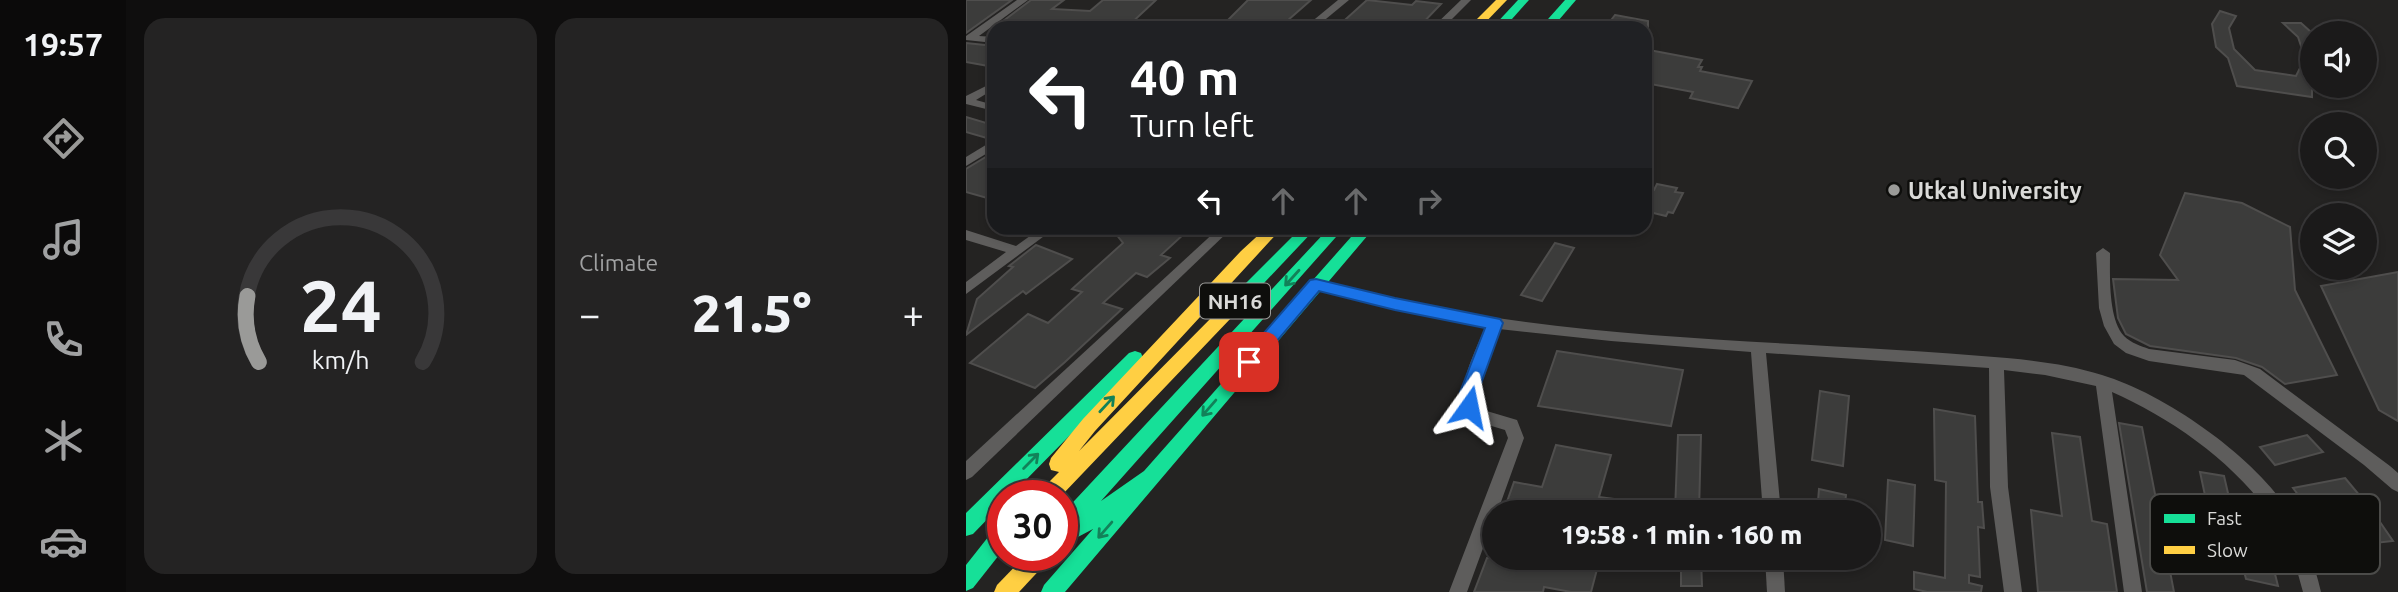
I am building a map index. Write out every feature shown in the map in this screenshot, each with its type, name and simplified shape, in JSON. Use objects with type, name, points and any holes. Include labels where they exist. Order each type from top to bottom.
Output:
[{"type":"main road","points":[[1481,21],[1502,0]]},
{"type":"main road","points":[[1552,21],[1571,0]]},
{"type":"main road","points":[[1508,21],[1530,5]]},
{"type":"main road","points":[[1522,21],[1530,5]]},
{"type":"main road","points":[[966,527],[1144,348],[1268,235]]},
{"type":"main road","name":"NH16","points":[[1063,480],[1302,235]]},
{"type":"main road","name":"NH16","points":[[1078,512],[1331,235]]},
{"type":"main road","points":[[1051,592],[1361,235]]},
{"type":"main road","points":[[1045,480],[1089,425],[1259,243]]},
{"type":"main road","points":[[1078,528],[1149,478]]},
{"type":"main road","points":[[966,581],[987,554]]},
{"type":"main road","points":[[966,581],[987,559]]},
{"type":"main road","points":[[1004,592],[1024,571]]},
{"type":"street","points":[[993,21],[1023,0]]},
{"type":"street","points":[[1318,21],[1344,0]]},
{"type":"street","points":[[1444,21],[1466,0]]},
{"type":"street","points":[[968,38],[987,25]]},
{"type":"street","points":[[968,38],[987,39]]},
{"type":"street","points":[[967,101],[987,89]]},
{"type":"street","points":[[967,101],[987,105]]},
{"type":"street","points":[[966,162],[987,148]]},
{"type":"street","points":[[966,234],[1017,251]]},
{"type":"street","points":[[967,287],[1039,235]]},
{"type":"street","points":[[966,472],[1219,235]]},
{"type":"street","points":[[2103,253],[2106,316],[2112,334],[2119,343],[2153,358],[2248,370],[2368,457],[2398,484]]},
{"type":"street","points":[[1316,284],[1395,304],[1494,323],[2034,366],[2103,382],[2154,405],[2205,438],[2246,470],[2267,494]]},
{"type":"street","points":[[1458,592],[1516,438],[1511,425],[1474,414],[1469,407],[1469,392],[1494,323]]},
{"type":"street","points":[[1758,346],[1771,500]]},
{"type":"street","points":[[1996,363],[1999,487],[2013,592]]},
{"type":"street","points":[[2103,382],[2133,592]]},
{"type":"street","points":[[1775,570],[1776,592]]},
{"type":"street","points":[[2306,574],[2312,592]]},
{"type":"building","points":[[966,0],[1012,0],[966,33]]},
{"type":"building","points":[[1031,0],[1064,0],[1052,9],[1090,11],[1103,0],[1156,0],[1134,21],[1003,21]]},
{"type":"building","points":[[1248,0],[1311,0],[1287,21],[1227,21]]},
{"type":"building","points":[[1367,0],[1412,5],[1416,1],[1441,4],[1425,21],[1344,21]]},
{"type":"building","points":[[2220,11],[2236,16],[2229,28],[2234,49],[2255,70],[2296,76],[2300,68],[2300,95],[2237,86],[2228,58],[2216,47],[2212,24]]},
{"type":"building","points":[[1615,15],[1648,21],[1610,21]]},
{"type":"building","points":[[2283,23],[2300,23],[2300,43],[2298,37]]},
{"type":"building","points":[[966,43],[987,45],[987,66],[966,62]]},
{"type":"building","points":[[1652,51],[1702,60],[1698,67],[1702,67],[1700,71],[1752,81],[1738,108],[1690,98],[1693,92],[1652,84]]},
{"type":"building","points":[[966,117],[987,122],[987,138],[966,132]]},
{"type":"building","points":[[987,156],[987,198],[966,192],[966,169]]},
{"type":"building","points":[[1657,184],[1677,188],[1675,192],[1683,193],[1673,213],[1668,212],[1666,216],[1652,213]]},
{"type":"building","points":[[2185,193],[2242,203],[2290,227],[2295,290],[2337,375],[2285,384],[2262,367],[2236,358],[2150,346],[2126,334],[2118,318],[2113,279],[2178,280],[2160,255]]},
{"type":"building","points":[[1117,235],[1183,235],[1161,255],[1170,258],[1147,277],[1136,273],[1103,303],[1122,309],[1035,388],[970,363],[1028,314],[1048,323],[1082,292],[1072,289],[1123,243]]},
{"type":"building","points":[[1555,243],[1574,248],[1542,301],[1521,295]]},
{"type":"building","points":[[1036,245],[1072,259],[1026,294],[1023,291],[966,335],[977,299],[1013,267],[1009,266]]},
{"type":"building","points":[[2398,272],[2398,421],[2379,410],[2321,286],[2354,280],[2377,280],[2377,276]]},
{"type":"building","points":[[1557,351],[1683,370],[1671,426],[1538,406]]},
{"type":"building","points":[[1820,391],[1849,396],[1843,466],[1812,460]]},
{"type":"building","points":[[1934,409],[1975,416],[1978,502],[1982,502],[1984,528],[1978,527],[1980,577],[1969,575],[1969,583],[1982,586],[1981,592],[1927,592],[1914,589],[1914,572],[1945,578],[1946,482],[1935,480]]},
{"type":"building","points":[[2119,423],[2142,427],[2155,494],[2150,494],[2150,574],[2171,574],[2174,592],[2147,592]]},
{"type":"building","points":[[2052,433],[2080,437],[2092,521],[2107,524],[2117,592],[2038,592],[2031,510],[2062,516]]},
{"type":"building","points":[[1678,435],[1701,435],[1699,500],[1675,500]]},
{"type":"building","points":[[2307,435],[2323,452],[2275,465],[2260,447]]},
{"type":"building","points":[[1556,445],[1611,455],[1599,497],[1615,500],[1508,500],[1514,482],[1542,487]]},
{"type":"building","points":[[2200,472],[2224,476],[2228,494],[2205,494]]},
{"type":"building","points":[[2345,478],[2358,494],[2298,494],[2293,488]]},
{"type":"building","points":[[1888,480],[1915,485],[1913,546],[1885,540]]},
{"type":"building","points":[[1819,489],[1846,495],[1845,500],[1818,500]]},
{"type":"building","points":[[2380,522],[2393,541],[2380,542]]},
{"type":"building","points":[[1482,570],[1597,570],[1591,592],[1571,592],[1544,587],[1543,592],[1474,592]]},
{"type":"building","points":[[1681,570],[1701,570],[1702,586],[1681,586]]},
{"type":"building","points":[[2245,574],[2275,574],[2278,586],[2246,579]]},
{"type":"traffic: fast","points":[[1504,21],[1524,0]]},
{"type":"traffic: fast","points":[[1552,21],[1571,0]]},
{"type":"traffic: fast","points":[[1226,313],[1302,235]]},
{"type":"traffic: fast","points":[[1078,511],[1331,235]]},
{"type":"traffic: fast","points":[[1051,592],[1361,235]]},
{"type":"traffic: fast","points":[[966,527],[1135,358]]},
{"type":"traffic: fast","points":[[1078,528],[1149,478]]},
{"type":"traffic: fast","points":[[966,581],[987,554]]},
{"type":"traffic: slow","points":[[1481,21],[1502,0]]},
{"type":"traffic: slow","points":[[1246,255],[1267,235]]},
{"type":"traffic: slow","points":[[1058,464],[1089,425],[1259,243]]},
{"type":"traffic: slow","points":[[1064,480],[1226,313]]},
{"type":"traffic: slow","points":[[1004,592],[1024,571]]},
{"type":"place","name":"Utkal University","points":[[1894,190]]},
{"type":"route","points":[[1249,362],[1316,284],[1395,304],[1494,323],[1469,392],[1469,407]]}]
